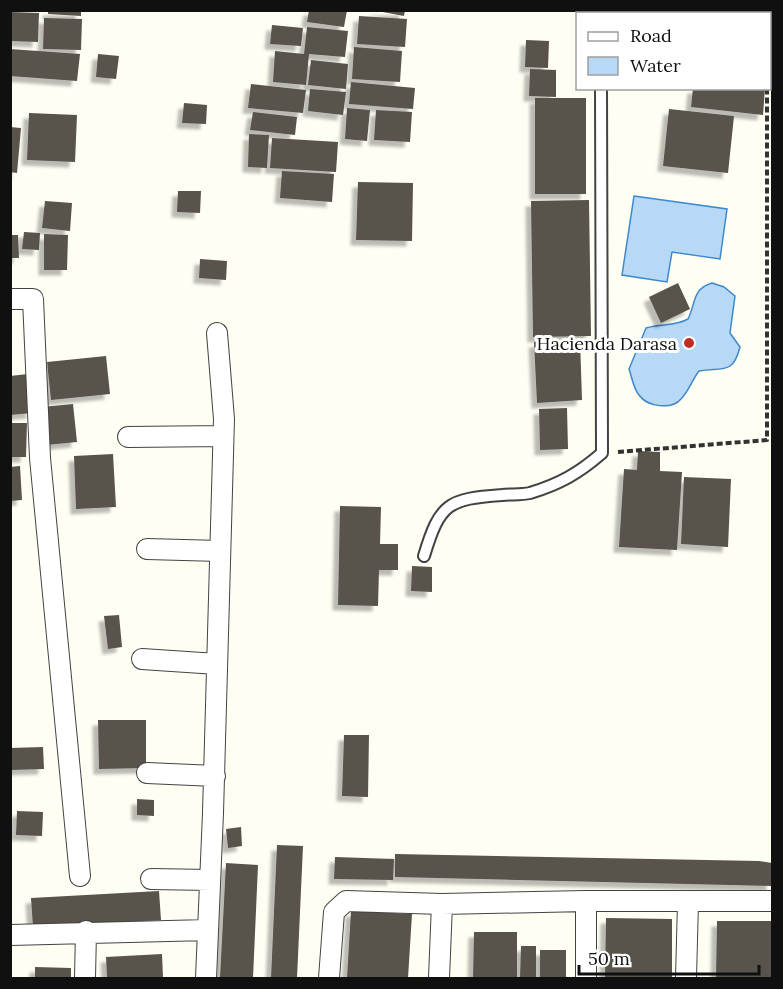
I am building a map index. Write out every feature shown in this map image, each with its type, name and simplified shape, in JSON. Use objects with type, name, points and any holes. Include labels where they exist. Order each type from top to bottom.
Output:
[{"type":"street","points":[[10,298],[33,299],[40,459],[80,876]]},
{"type":"street","points":[[206,978],[215,776],[223,436],[217,333]]},
{"type":"street","points":[[128,437],[223,436]]},
{"type":"street","points":[[147,549],[220,551]]},
{"type":"street","points":[[142,659],[217,664]]},
{"type":"street","points":[[147,773],[215,776]]},
{"type":"street","points":[[151,879],[210,880]]},
{"type":"street","points":[[329,978],[334,912],[346,901],[442,904],[586,901],[772,902]]},
{"type":"street","points":[[586,901],[586,978]]},
{"type":"street","points":[[686,978],[688,902]]},
{"type":"street","points":[[439,978],[442,904]]},
{"type":"street","points":[[10,935],[86,931],[207,930]]},
{"type":"street","points":[[85,978],[86,931]]},
{"type":"lane","points":[[424,556],[432,529],[445,508],[463,498],[528,493],[578,474],[602,453],[601,90]]},
{"type":"path","points":[[771,47],[772,30]]},
{"type":"path","points":[[602,453],[766,440],[767,90]]},
{"type":"water","name":"Hacienda Darasa","points":[[634,196],[727,209],[720,259],[672,252],[667,282],[622,275]]},
{"type":"water","name":"Hacienda Darasa","points":[[712,283],[724,287],[735,296],[730,333],[740,347],[734,362],[726,368],[699,371],[686,393],[672,405],[660,406],[648,402],[637,392],[629,369],[646,328],[678,323],[688,319],[698,293]]},
{"type":"building","points":[[48,10],[81,10],[81,16],[48,14]]},
{"type":"building","points":[[309,10],[347,10],[344,27],[307,22]]},
{"type":"building","points":[[372,10],[405,10],[404,16]]},
{"type":"building","points":[[10,12],[39,13],[38,42],[10,41]]},
{"type":"building","points":[[359,16],[407,19],[405,47],[357,44]]},
{"type":"building","points":[[44,18],[82,19],[81,50],[43,49]]},
{"type":"building","points":[[272,25],[303,28],[301,46],[270,44]]},
{"type":"building","points":[[307,27],[348,31],[345,57],[309,54],[306,85],[273,82],[275,51],[304,54]]},
{"type":"building","points":[[526,40],[549,41],[548,68],[525,67]]},
{"type":"building","points":[[354,47],[402,51],[400,82],[352,79]]},
{"type":"building","points":[[10,49],[80,54],[77,81],[10,76]]},
{"type":"building","points":[[98,54],[119,56],[116,79],[96,77]]},
{"type":"building","points":[[311,60],[348,64],[346,89],[308,85]]},
{"type":"building","points":[[530,69],[556,70],[556,97],[529,96]]},
{"type":"building","points":[[351,82],[415,88],[413,109],[349,104]]},
{"type":"building","points":[[251,84],[306,90],[303,113],[248,108]]},
{"type":"building","points":[[310,89],[346,92],[343,115],[308,111]]},
{"type":"building","points":[[693,90],[765,90],[763,115],[691,107]]},
{"type":"building","points":[[535,98],[586,98],[586,194],[535,194]]},
{"type":"building","points":[[184,103],[207,105],[206,124],[182,123]]},
{"type":"building","points":[[347,108],[370,110],[367,141],[345,139]]},
{"type":"building","points":[[669,109],[734,116],[728,173],[663,166]]},
{"type":"building","points":[[376,110],[412,112],[410,142],[374,140]]},
{"type":"building","points":[[253,112],[297,117],[295,135],[250,130]]},
{"type":"building","points":[[29,113],[77,115],[75,162],[27,160]]},
{"type":"building","points":[[10,127],[21,128],[17,173],[10,172]]},
{"type":"building","points":[[249,134],[269,135],[267,168],[248,167]]},
{"type":"building","points":[[272,138],[338,142],[336,172],[270,168]]},
{"type":"building","points":[[282,171],[334,174],[332,202],[280,198]]},
{"type":"building","points":[[358,182],[413,183],[412,241],[356,240]]},
{"type":"building","points":[[178,191],[201,191],[200,213],[177,212]]},
{"type":"building","points":[[589,200],[591,336],[533,337],[531,201]]},
{"type":"building","points":[[45,201],[72,203],[70,231],[42,228]]},
{"type":"building","points":[[24,232],[40,233],[39,250],[22,249]]},
{"type":"building","points":[[44,234],[68,235],[67,270],[44,270]]},
{"type":"building","points":[[10,235],[18,235],[19,258],[10,258]]},
{"type":"building","points":[[200,259],[227,261],[226,280],[199,278]]},
{"type":"building","points":[[678,283],[690,309],[661,323],[649,297]]},
{"type":"building","points":[[580,340],[582,400],[537,403],[534,342]]},
{"type":"building","points":[[106,356],[110,394],[51,400],[47,362]]},
{"type":"building","points":[[28,374],[32,413],[10,415],[10,376]]},
{"type":"building","points":[[73,404],[77,442],[46,445],[42,407]]},
{"type":"building","points":[[567,408],[568,449],[540,450],[539,409]]},
{"type":"building","points":[[10,423],[27,423],[26,457],[10,457]]},
{"type":"building","points":[[638,451],[660,452],[660,471],[682,472],[677,550],[619,547],[624,469],[637,470]]},
{"type":"building","points":[[113,454],[116,507],[76,509],[74,456]]},
{"type":"building","points":[[20,466],[22,500],[10,501],[10,467]]},
{"type":"building","points":[[684,477],[731,479],[728,547],[681,544]]},
{"type":"building","points":[[340,506],[381,507],[380,544],[398,544],[398,570],[379,570],[378,606],[338,605]]},
{"type":"building","points":[[412,566],[432,567],[432,592],[411,591]]},
{"type":"building","points":[[119,615],[122,647],[108,649],[104,616]]},
{"type":"building","points":[[98,720],[146,720],[146,768],[99,769]]},
{"type":"building","points":[[344,735],[369,735],[368,797],[342,796]]},
{"type":"building","points":[[43,747],[44,769],[10,770],[10,748]]},
{"type":"building","points":[[137,799],[154,800],[154,816],[137,815]]},
{"type":"building","points":[[17,811],[43,812],[42,836],[16,835]]},
{"type":"building","points":[[241,827],[242,846],[228,848],[226,829]]},
{"type":"building","points":[[277,845],[303,846],[297,978],[271,978]]},
{"type":"building","points":[[395,854],[759,861],[772,863],[772,886],[395,877]]},
{"type":"building","points":[[335,857],[394,859],[393,880],[334,879]]},
{"type":"building","points":[[226,863],[258,865],[253,978],[220,978]]},
{"type":"building","points":[[159,891],[161,920],[33,927],[31,898]]},
{"type":"building","points":[[351,911],[412,914],[408,978],[347,978]]},
{"type":"building","points":[[606,918],[672,919],[672,978],[605,978]]},
{"type":"building","points":[[717,921],[772,921],[772,978],[716,978]]},
{"type":"building","points":[[474,932],[517,932],[517,978],[473,978]]},
{"type":"building","points":[[521,946],[536,946],[536,978],[520,978]]},
{"type":"building","points":[[540,950],[566,950],[566,978],[540,978]]},
{"type":"building","points":[[162,954],[163,978],[107,978],[106,957]]},
{"type":"building","points":[[35,967],[71,968],[71,978],[35,978]]},
{"type":"place","name":"Hacienda Darasa","points":[[689,343]]}]
